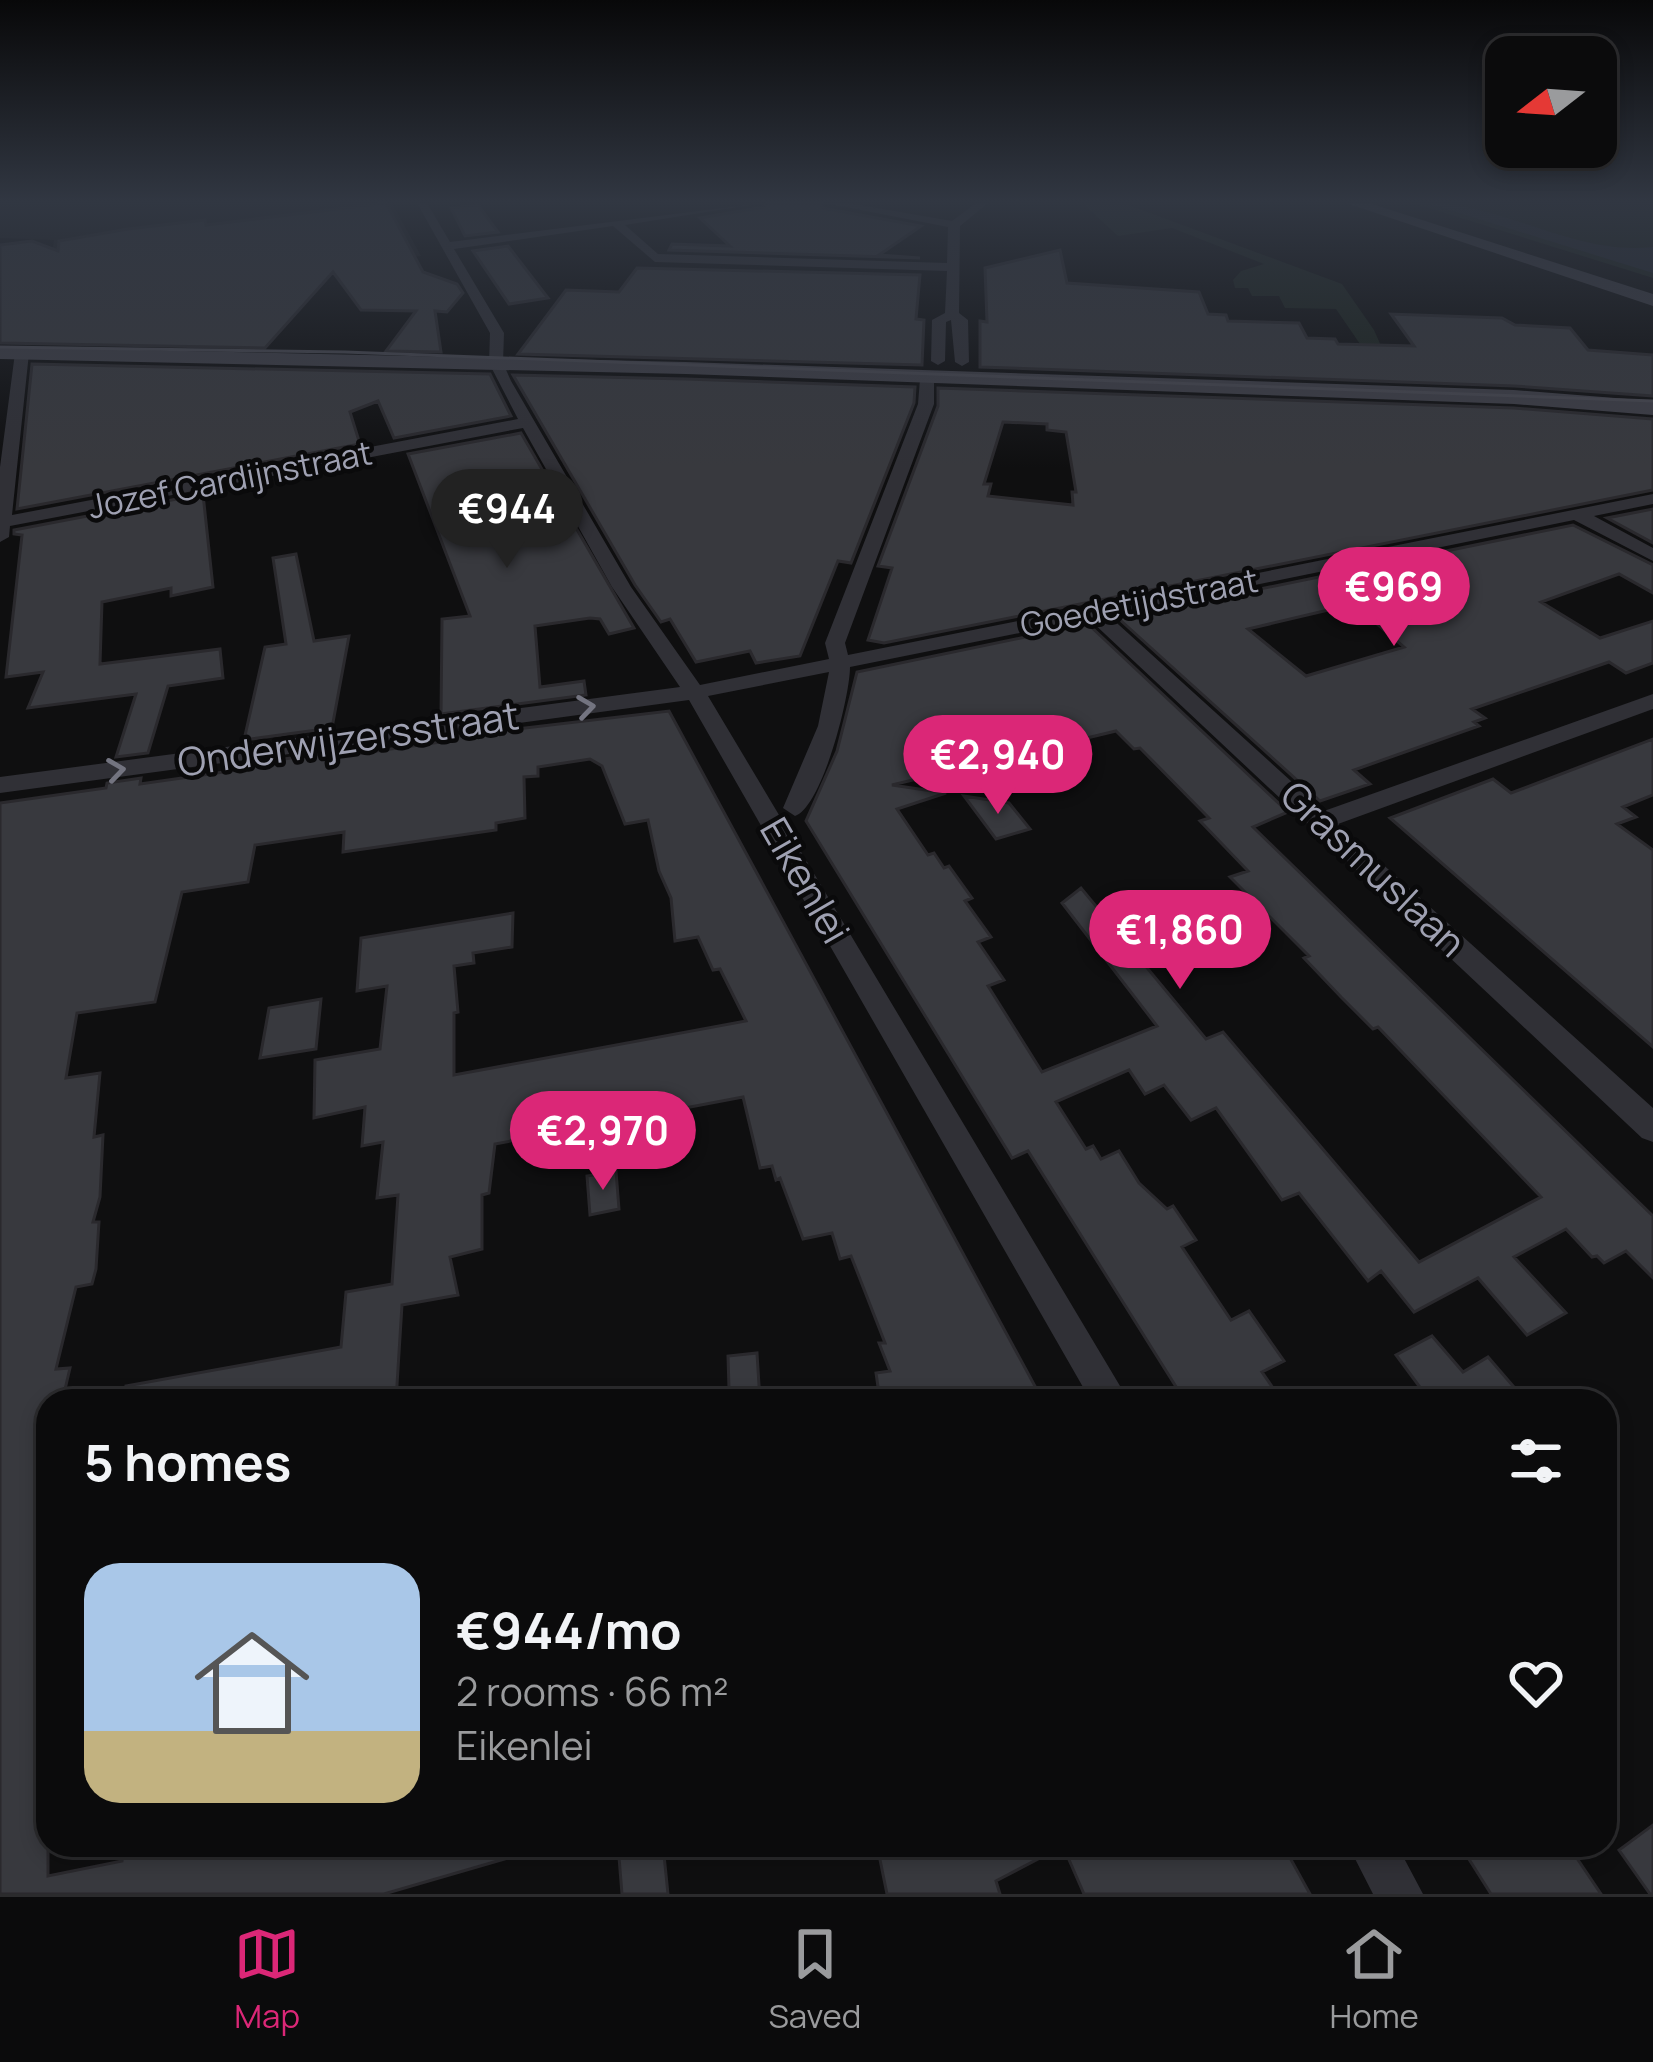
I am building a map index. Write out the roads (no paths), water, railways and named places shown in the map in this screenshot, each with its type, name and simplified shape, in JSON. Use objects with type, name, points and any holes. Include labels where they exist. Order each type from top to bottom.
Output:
[{"type":"main road","points":[[1624,291],[1653,301]]},
{"type":"main road","points":[[0,336],[497,354]]},
{"type":"main road","points":[[934,361],[962,352],[1653,391]]},
{"type":"main road","points":[[11,353],[934,361],[1653,408]]},
{"type":"street","name":"Eikenlei","points":[[473,291],[497,333],[497,354],[529,422],[622,586],[696,692],[1104,1389]]},
{"type":"street","points":[[952,291],[952,315]]},
{"type":"street","points":[[952,315],[961,320],[962,352]]},
{"type":"street","points":[[795,808],[842,683],[843,659],[835,643],[926,404],[939,320],[952,315]]},
{"type":"street","points":[[1,530],[20,395],[11,353]]},
{"type":"street","points":[[0,397],[20,395]]},
{"type":"street","name":"Jozef Cardijnstraat","points":[[1,530],[529,422]]},
{"type":"street","name":"Goedetijdstraat","points":[[696,692],[1653,499]]},
{"type":"street","points":[[1576,514],[1653,555]]},
{"type":"street","name":"Grasmuslaan","points":[[1093,611],[1653,1128]]},
{"type":"street","name":"Onderwijzersstraat","points":[[0,785],[696,692]]},
{"type":"street","points":[[1323,820],[1653,701]]},
{"type":"street","points":[[1378,1857],[1399,1894]]},
{"type":"tram line","points":[[0,347],[345,352],[1653,401]]}]
